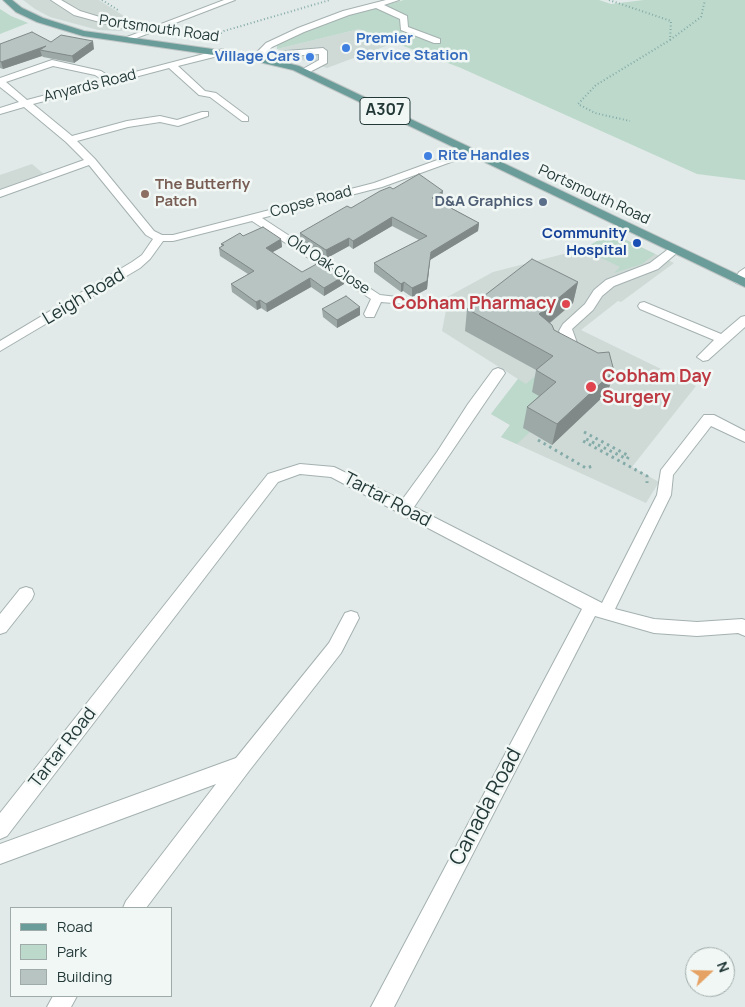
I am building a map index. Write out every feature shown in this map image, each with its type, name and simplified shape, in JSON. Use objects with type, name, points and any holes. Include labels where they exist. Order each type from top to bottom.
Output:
[{"type":"main road","name":"Portsmouth Road","points":[[9,0],[30,15],[57,26],[83,33],[123,40],[223,52],[271,61],[304,72],[675,249],[743,278]]},
{"type":"street","points":[[55,0],[77,13],[122,25]]},
{"type":"street","points":[[123,40],[231,0]]},
{"type":"street","points":[[255,58],[269,45],[301,30],[346,13],[394,0]]},
{"type":"street","points":[[377,5],[404,18],[404,28],[437,41]]},
{"type":"street","points":[[188,48],[187,55],[176,64],[202,93],[214,95],[245,119]]},
{"type":"street","points":[[271,61],[287,54],[323,51],[324,61],[304,72]]},
{"type":"street","name":"Anyards Road","points":[[0,111],[223,52]]},
{"type":"street","points":[[0,81],[52,63],[98,73],[111,81]]},
{"type":"street","points":[[0,81],[70,140],[91,161],[150,233],[160,238]]},
{"type":"street","points":[[70,140],[127,124],[160,119],[178,123],[205,114]]},
{"type":"street","name":"Copse Road","points":[[160,238],[173,238],[378,185],[470,152]]},
{"type":"street","points":[[0,194],[91,161]]},
{"type":"street","points":[[30,170],[40,180]]},
{"type":"street","name":"Old Oak Close","points":[[253,217],[368,290],[377,298],[401,301]]},
{"type":"street","name":"Leigh Road","points":[[0,347],[136,265],[146,257],[160,238]]},
{"type":"street","points":[[571,343],[565,331],[567,327],[589,307],[598,293],[610,283],[654,266],[675,249]]},
{"type":"street","name":"Old Oak Close","points":[[370,314],[377,298]]},
{"type":"street","points":[[644,306],[722,340]]},
{"type":"street","points":[[703,357],[745,320]]},
{"type":"street","points":[[404,509],[498,373]]},
{"type":"street","name":"Canada Road","points":[[385,1006],[598,610],[664,495],[666,474],[709,420],[745,438]]},
{"type":"street","name":"Tartar Road","points":[[0,829],[273,478],[300,468],[334,472],[598,610],[654,626],[697,629],[744,626]]},
{"type":"street","points":[[0,627],[26,594]]},
{"type":"street","points":[[134,907],[242,765],[335,648],[351,618]]},
{"type":"street","points":[[0,854],[242,765]]},
{"type":"path","points":[[206,43],[224,31],[330,0]]},
{"type":"path","points":[[609,0],[671,21],[670,40]]},
{"type":"path","points":[[630,121],[595,112],[578,104],[596,85],[670,40],[701,16],[705,0]]},
{"type":"path","points":[[584,432],[629,456]]},
{"type":"path","points":[[629,456],[627,459],[586,439],[584,441],[647,476],[647,488],[664,495]]},
{"type":"path","points":[[538,440],[586,468],[593,466]]},
{"type":"path","points":[[629,456],[629,467]]},
{"type":"shaded area","points":[[23,0],[99,0],[141,27],[120,31],[98,30],[50,17]]},
{"type":"shaded area","points":[[359,29],[394,43],[327,68],[293,57],[277,49]]},
{"type":"shaded area","points":[[77,163],[81,168],[0,198],[0,175],[32,164],[45,175]]},
{"type":"shaded area","points":[[612,233],[674,263],[621,302],[618,301],[581,330],[696,386],[632,467],[659,482],[646,503],[501,437],[510,425],[491,414],[518,379],[442,331],[447,305],[440,301],[493,272],[583,249]]},
{"type":"green space","points":[[404,0],[599,0],[611,4],[644,0],[745,0],[745,180],[697,174],[461,68],[359,29],[277,49],[277,44],[305,31],[347,15]]},
{"type":"green space","points":[[0,9],[11,16],[28,23],[0,34]]},
{"type":"green space","points":[[612,233],[655,254],[642,264],[614,273],[620,267],[583,249]]},
{"type":"green space","points":[[540,372],[551,403],[523,428],[530,432],[517,444],[501,437],[510,425],[491,414],[518,379],[526,384]]},
{"type":"building","points":[[32,32],[51,42],[61,35],[93,41],[72,56],[40,50],[46,46],[0,61],[0,44]]},
{"type":"building","points":[[419,174],[443,191],[432,198],[479,223],[431,252],[427,281],[412,288],[404,282],[401,284],[374,263],[427,236],[392,217],[353,241],[349,238],[326,250],[300,233],[347,206],[351,208],[380,191],[390,187],[393,189]]},
{"type":"building","points":[[263,227],[281,239],[266,248],[302,272],[322,261],[344,276],[324,288],[310,278],[266,304],[260,300],[256,302],[231,284],[254,271],[219,248],[224,245],[221,244],[240,233],[243,236]]},
{"type":"building","points":[[532,259],[578,282],[539,314],[552,325],[554,330],[598,353],[609,352],[614,371],[557,424],[527,407],[556,382],[536,370],[553,356],[467,309]]},
{"type":"building","points":[[346,296],[360,307],[337,320],[322,309]]},
{"type":"place","name":"Premier Service Station","points":[[346,48]]},
{"type":"place","name":"Village Cars","points":[[310,57]]},
{"type":"place","name":"Rite Handles","points":[[428,156]]},
{"type":"place","name":"The Butterfly Patch","points":[[145,194]]},
{"type":"place","name":"D&A Graphics","points":[[543,202]]},
{"type":"place","name":"Community Hospital","points":[[637,243]]},
{"type":"place","name":"Cobham Pharmacy","points":[[566,304]]},
{"type":"place","name":"Cobham Day Surgery","points":[[591,387]]}]
